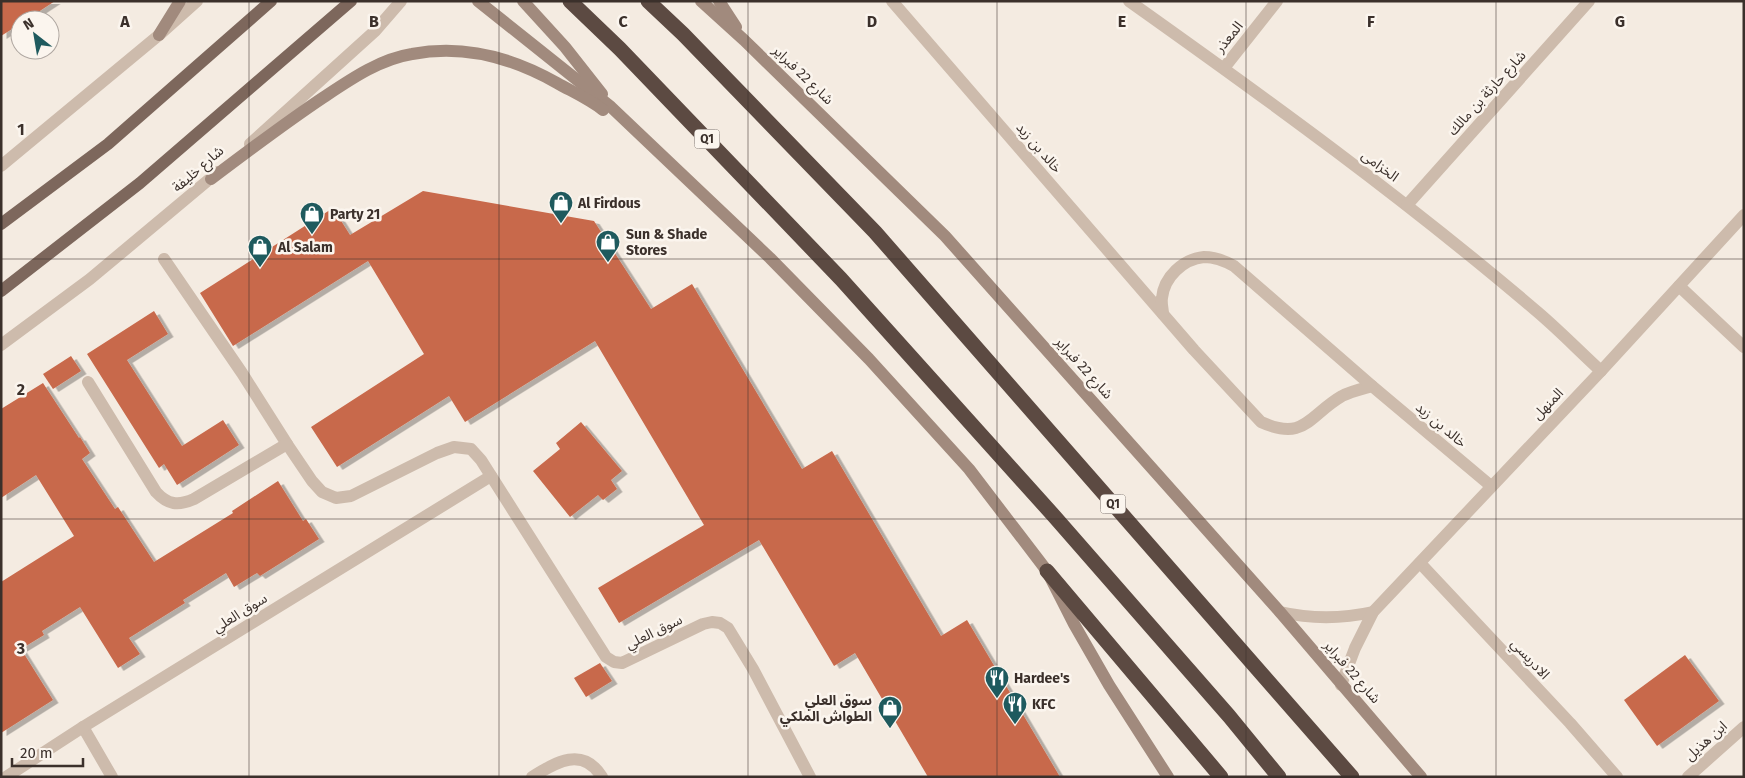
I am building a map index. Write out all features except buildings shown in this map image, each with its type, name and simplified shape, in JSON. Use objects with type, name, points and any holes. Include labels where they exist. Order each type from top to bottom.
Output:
[{"type":"highway","name":"Q1","points":[[570,1],[620,49],[841,279],[1067,531],[1229,716],[1279,777]]},
{"type":"highway","name":"Q1","points":[[648,1],[683,34],[874,232],[1352,777]]},
{"type":"highway","points":[[1047,570],[1221,777]]},
{"type":"main road","points":[[160,35],[180,1]]},
{"type":"main road","points":[[1,224],[108,144],[271,1]]},
{"type":"main road","name":"شارع خليفة","points":[[1,291],[140,183],[351,1]]},
{"type":"main road","points":[[478,1],[611,107],[770,258],[870,359],[968,469],[1047,570],[1074,624],[1109,685],[1168,777]]},
{"type":"main road","points":[[522,1],[565,47],[611,107]]},
{"type":"main road","points":[[719,1],[744,40]]},
{"type":"main road","name":"شارع 22 فبراير","points":[[701,2],[744,40],[945,236],[1280,612],[1421,777]]},
{"type":"main road","points":[[211,179],[294,117],[351,79],[378,64],[411,54],[447,50],[482,54],[510,60],[545,76],[596,105],[651,146]]},
{"type":"street","points":[[1,166],[160,35],[197,1]]},
{"type":"street","name":"شارع خليفة","points":[[1,345],[90,279],[211,179],[375,31],[401,1]]},
{"type":"street","name":"خالد بن زيد","points":[[892,1],[1163,314],[1261,422],[1275,428],[1290,430],[1305,426],[1343,396],[1372,386]]},
{"type":"street","name":"الخزامى","points":[[1129,1],[1224,68],[1407,205],[1535,310],[1601,371]]},
{"type":"street","name":"المعذر","points":[[1224,68],[1277,1]]},
{"type":"street","name":"شارع حارثة بن مالك","points":[[1407,205],[1589,1]]},
{"type":"street","name":"المنهل","points":[[1341,685],[1355,648],[1373,612],[1601,371],[1744,215]]},
{"type":"street","name":"خالد بن زيد","points":[[1163,314],[1162,298],[1167,283],[1176,270],[1189,261],[1204,257],[1220,259],[1234,266],[1491,486]]},
{"type":"street","name":"سوق العلي","points":[[164,259],[242,373],[286,444],[322,492],[336,498],[351,496],[454,447],[471,449],[481,460],[606,658],[614,662],[622,662],[703,624],[720,623],[728,628],[753,669],[810,777]]},
{"type":"street","points":[[1679,286],[1744,348]]},
{"type":"street","points":[[88,382],[156,492],[163,500],[173,504],[184,504],[194,499],[286,444]]},
{"type":"street","name":"سوق العلي","points":[[6,777],[83,727],[491,476]]},
{"type":"street","name":"الادريسي","points":[[1420,563],[1570,723],[1617,777]]},
{"type":"street","points":[[1280,612],[1316,618],[1354,616],[1373,612]]},
{"type":"street","points":[[83,727],[112,777]]},
{"type":"street","name":"ابن هذيل","points":[[1688,777],[1744,727]]},
{"type":"street","points":[[532,777],[558,761],[573,758],[587,761],[599,771],[602,777]]},
{"type":"place","name":"Al Firdous","points":[[561,224]]},
{"type":"place","name":"Party 21","points":[[312,235]]},
{"type":"place","name":"Sun & Shade Stores","points":[[608,263]]},
{"type":"place","name":"Al Salam","points":[[260,268]]},
{"type":"place","name":"Hardee's","points":[[997,699]]},
{"type":"place","name":"KFC","points":[[1015,725]]},
{"type":"place","name":"سوق العلي الطواش الملكي","points":[[890,729]]}]
